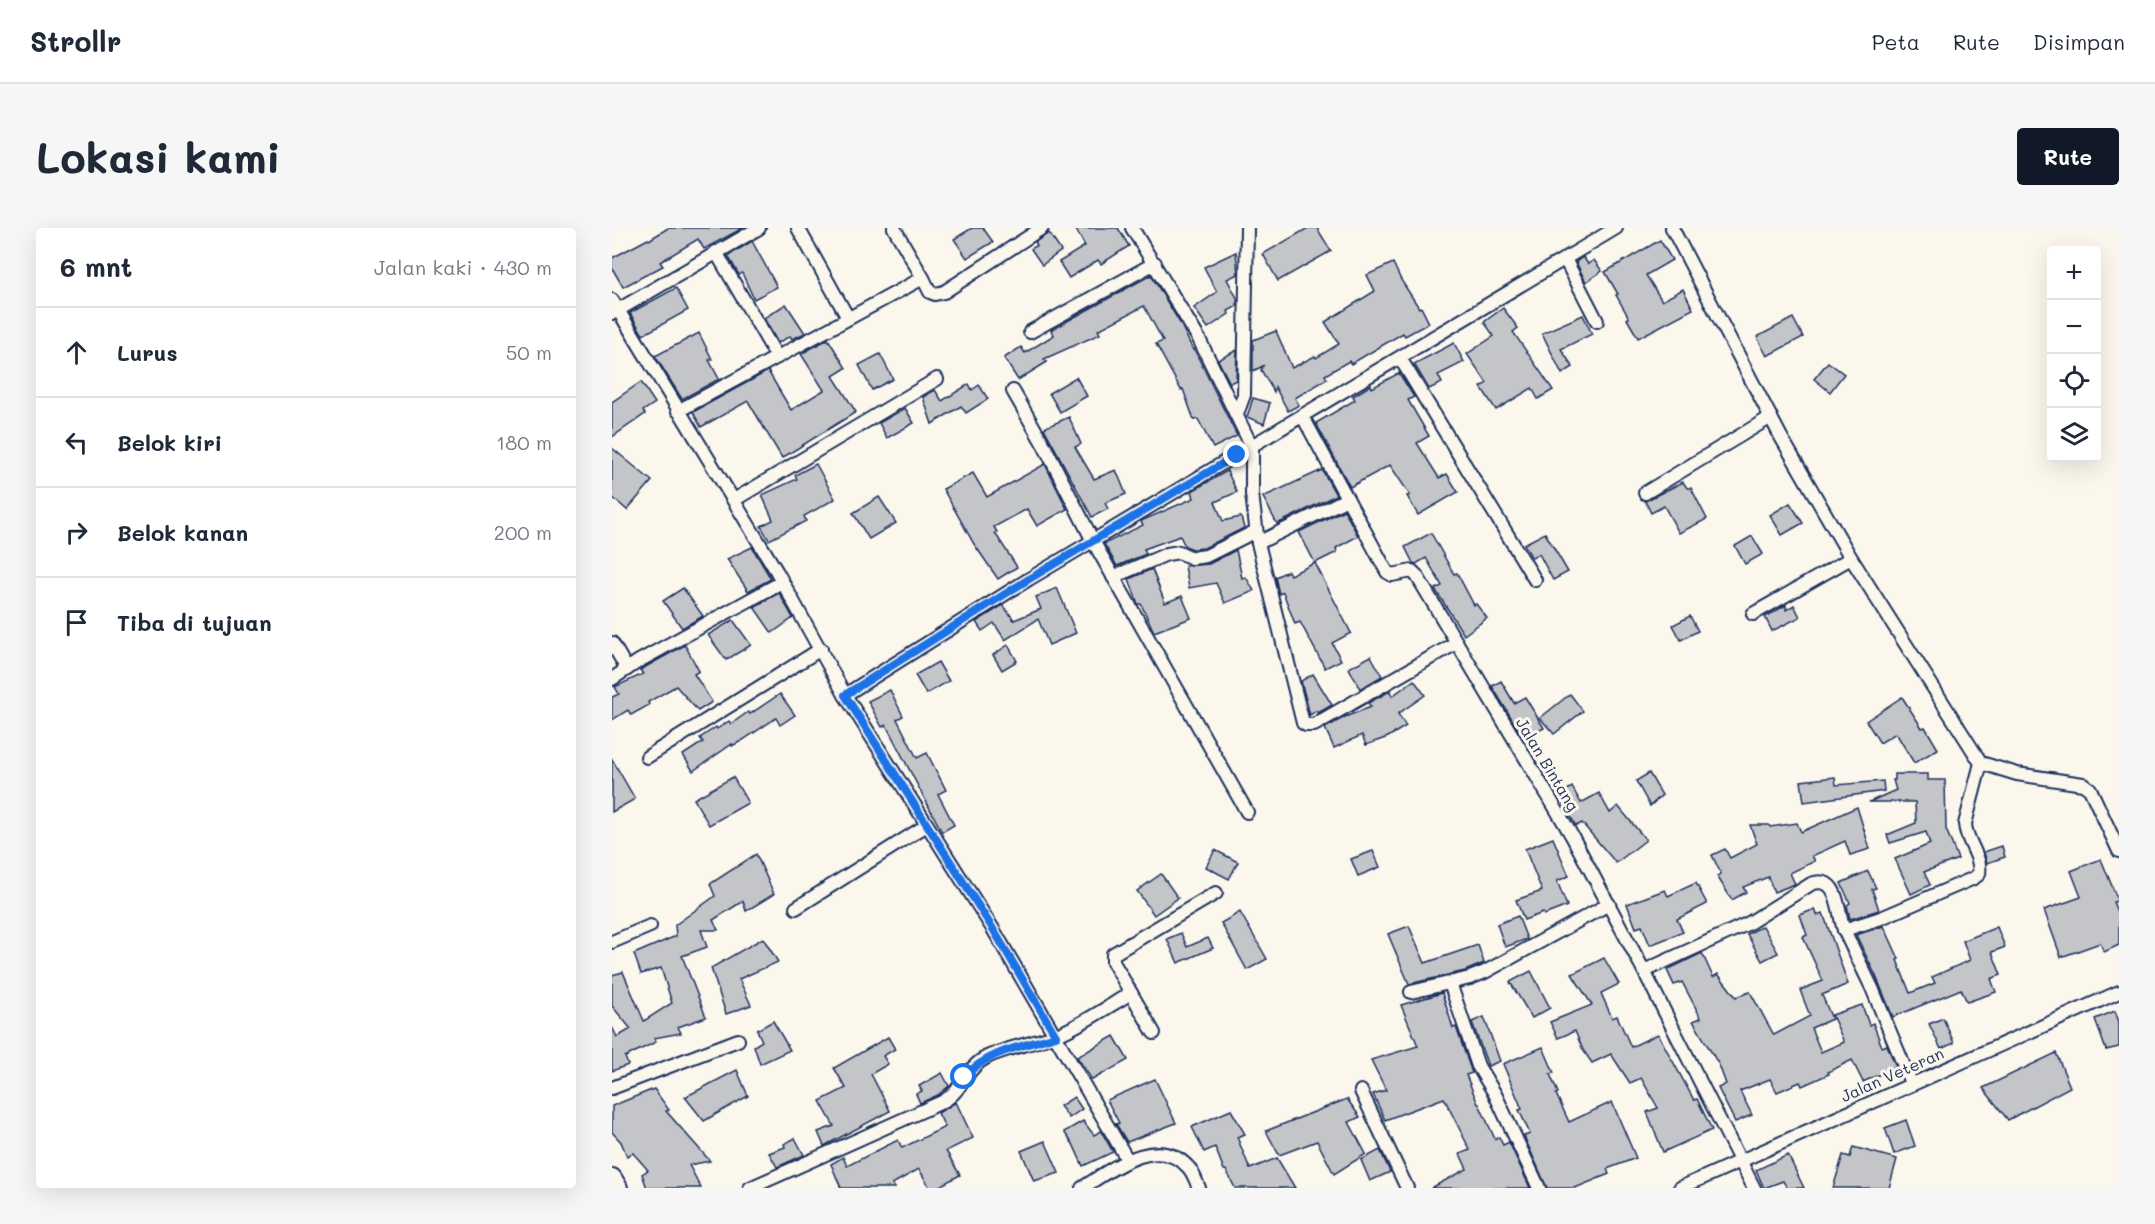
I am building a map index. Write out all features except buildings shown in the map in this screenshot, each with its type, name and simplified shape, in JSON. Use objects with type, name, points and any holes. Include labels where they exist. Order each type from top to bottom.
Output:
[{"type":"main road","points":[[612,1178],[618,1188]]},
{"type":"street","points":[[759,228],[614,308],[735,500],[845,695],[1056,1036],[1127,1159]]},
{"type":"street","points":[[798,228],[848,318]]},
{"type":"street","points":[[895,228],[930,292],[940,294],[1042,228]]},
{"type":"street","points":[[1132,228],[1155,262],[1199,339],[1252,447],[1252,486],[1257,537],[1301,718],[1306,725],[1314,725],[1456,643]]},
{"type":"street","points":[[1237,414],[1244,395],[1247,228]]},
{"type":"street","points":[[845,695],[1093,541],[1616,228]]},
{"type":"street","points":[[1672,228],[1771,417],[1851,558],[1982,763],[2017,774],[2083,784],[2090,789],[2119,851]]},
{"type":"street","points":[[716,252],[777,357]]},
{"type":"street","points":[[1565,259],[1596,321]]},
{"type":"street","points":[[1030,332],[1155,262]]},
{"type":"street","points":[[678,411],[923,278]]},
{"type":"street","points":[[1400,358],[1535,580]]},
{"type":"street","points":[[735,500],[937,379]]},
{"type":"street","points":[[1014,391],[1093,541],[1247,812]]},
{"type":"street","name":"Jalan Bintang","points":[[1303,417],[1387,572],[1392,575],[1407,571],[1415,573],[1572,836],[1644,971],[1754,1188]]},
{"type":"street","points":[[1645,493],[1771,417]]},
{"type":"street","points":[[1113,577],[1167,554],[1179,552],[1188,557],[1206,556],[1347,499]]},
{"type":"street","points":[[1753,614],[1851,558]]},
{"type":"street","points":[[612,679],[782,582]]},
{"type":"street","points":[[612,643],[627,669]]},
{"type":"street","points":[[647,757],[821,649]]},
{"type":"street","points":[[1844,930],[1881,918],[1979,874],[1979,860],[1965,831],[1965,824],[1982,763]]},
{"type":"street","points":[[796,908],[927,825]]},
{"type":"street","points":[[1644,971],[1749,924],[1811,884],[1820,881],[1828,883],[1834,889],[1844,930],[1872,988],[1911,1083]]},
{"type":"street","points":[[1154,1033],[1113,962],[1113,954],[1216,893]]},
{"type":"street","points":[[1411,992],[1485,972],[1609,904]]},
{"type":"street","points":[[612,942],[650,926]]},
{"type":"street","points":[[1450,983],[1478,1066],[1495,1094],[1539,1188]]},
{"type":"street","name":"Jalan Veteran","points":[[1680,1188],[2119,992]]},
{"type":"street","points":[[750,1188],[948,1099],[974,1066],[987,1057],[1056,1036],[1131,993]]},
{"type":"street","points":[[612,1088],[738,1040]]},
{"type":"street","points":[[1361,1091],[1407,1188]]},
{"type":"street","points":[[1082,1188],[1127,1159],[1160,1154],[1179,1159],[1190,1168],[1199,1188]]},
{"type":"route","points":[[964,1077],[987,1057],[1056,1036],[993,929],[845,695],[1029,579],[1237,455]]}]
